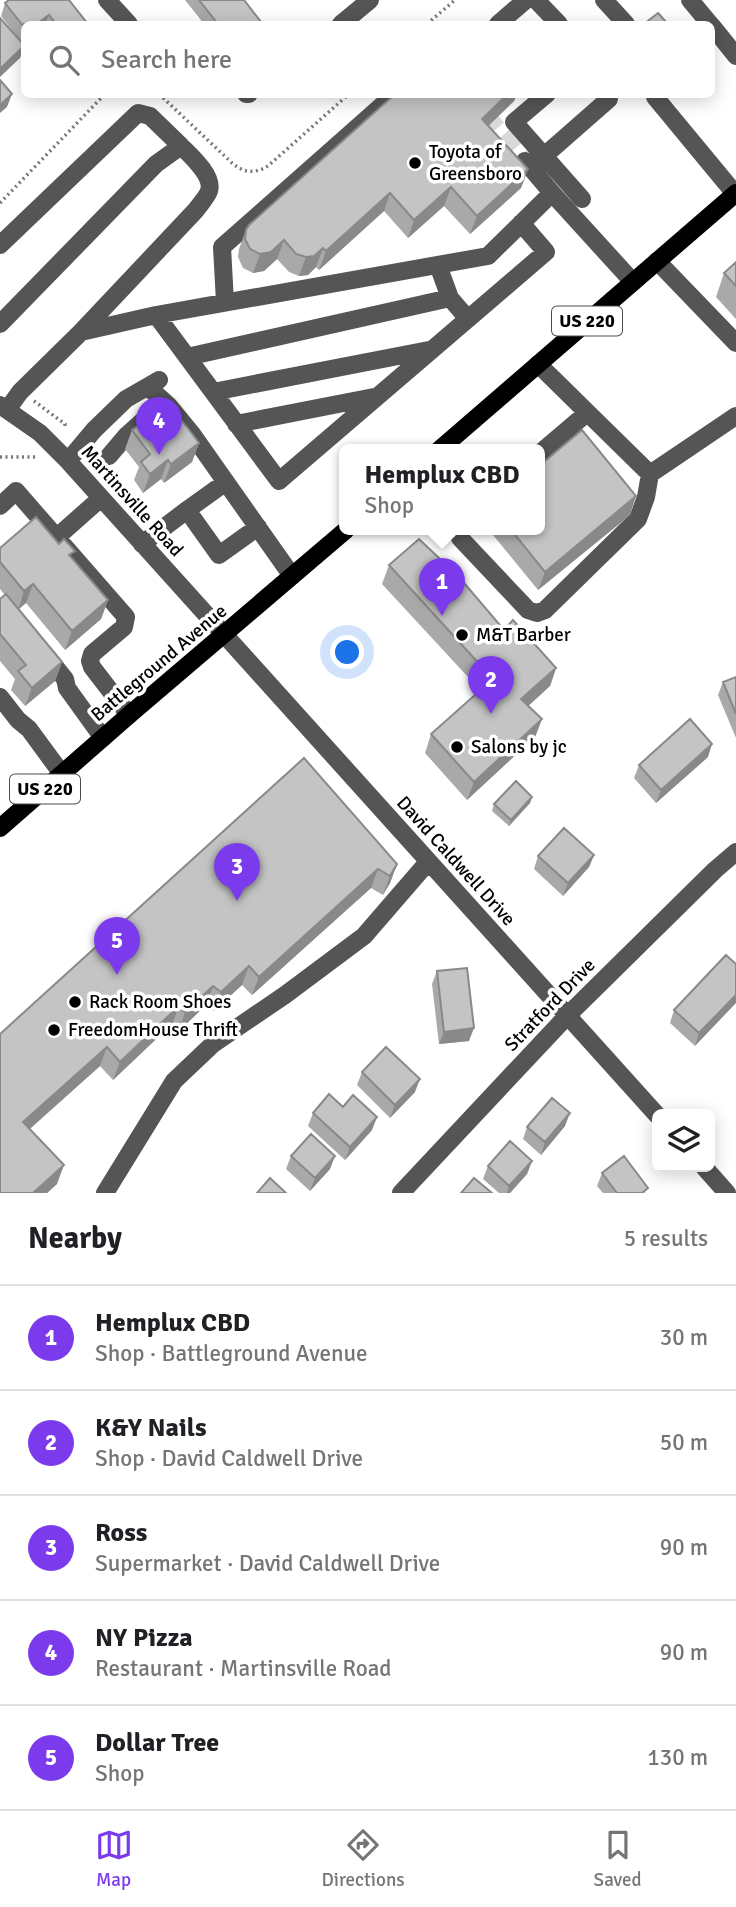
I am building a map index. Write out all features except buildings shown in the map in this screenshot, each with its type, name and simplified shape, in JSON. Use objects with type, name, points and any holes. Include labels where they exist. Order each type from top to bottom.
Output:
[{"type":"main road","name":"US 220","points":[[446,444],[736,194]]},
{"type":"main road","name":"Battleground Avenue","points":[[0,828],[340,535]]},
{"type":"street","points":[[107,0],[126,21]]},
{"type":"street","points":[[345,21],[370,0]]},
{"type":"street","points":[[502,21],[526,0]]},
{"type":"street","points":[[536,0],[556,21]]},
{"type":"street","points":[[604,0],[623,21]]},
{"type":"street","points":[[690,0],[704,21]]},
{"type":"street","points":[[715,36],[736,56]]},
{"type":"street","points":[[225,302],[222,247],[390,98]]},
{"type":"street","points":[[542,98],[514,122],[582,199]]},
{"type":"street","points":[[656,98],[736,194]]},
{"type":"street","points":[[544,156],[609,99]]},
{"type":"street","points":[[0,245],[138,113],[150,116],[200,165],[210,182],[209,191],[196,210],[81,332],[4,407]]},
{"type":"street","points":[[0,324],[156,164],[181,146]]},
{"type":"street","points":[[525,161],[633,282]]},
{"type":"street","points":[[81,332],[225,302],[488,256],[552,193]]},
{"type":"street","points":[[156,315],[279,481],[546,252],[521,223]]},
{"type":"street","points":[[657,261],[736,343]]},
{"type":"street","points":[[438,265],[450,298],[468,318]]},
{"type":"street","points":[[187,357],[450,298]]},
{"type":"street","points":[[213,392],[432,349]]},
{"type":"street","points":[[538,364],[650,474]]},
{"type":"street","points":[[68,461],[94,430],[126,399],[154,383],[164,402],[192,434],[292,576]]},
{"type":"street","points":[[236,424],[377,397]]},
{"type":"street","points":[[109,456],[126,436],[164,402]]},
{"type":"street","name":"Martinsville Road","points":[[4,407],[40,433],[68,461],[225,635]]},
{"type":"street","points":[[545,449],[587,413]]},
{"type":"street","points":[[459,535],[528,610],[537,613],[545,610],[638,519],[650,474],[736,416]]},
{"type":"street","points":[[142,544],[226,482]]},
{"type":"street","points":[[0,506],[16,491],[126,617],[124,627],[92,654],[90,661],[129,715]]},
{"type":"street","points":[[57,537],[101,498]]},
{"type":"street","points":[[187,510],[219,555],[258,527]]},
{"type":"street","name":"David Caldwell Drive","points":[[225,635],[652,1110]]},
{"type":"street","points":[[33,640],[65,679],[67,688],[103,738]]},
{"type":"street","points":[[0,697],[18,720],[29,729],[62,774]]},
{"type":"street","name":"Stratford Drive","points":[[401,1193],[567,1016],[736,852]]},
{"type":"street","points":[[105,1193],[174,1081],[213,1044],[364,936],[428,862]]},
{"type":"street","points":[[708,1172],[727,1193]]},
{"type":"path","points":[[430,21],[455,0]]},
{"type":"path","points":[[0,203],[101,98]]},
{"type":"path","points":[[163,98],[232,163],[250,172],[268,166],[344,98]]},
{"type":"path","points":[[0,457],[40,455]]},
{"type":"tunnel","points":[[471,98],[525,161]]},
{"type":"place","name":"Toyota of Greensboro","points":[[415,163]]},
{"type":"place","name":"NY Pizza","points":[[159,455]]},
{"type":"place","name":"Hemplux CBD","points":[[442,616]]},
{"type":"place","name":"M&T Barber","points":[[462,635]]},
{"type":"place","name":"K&Y Nails","points":[[491,714]]},
{"type":"place","name":"Salons by jc","points":[[457,747]]},
{"type":"place","name":"Ross","points":[[237,901]]},
{"type":"place","name":"Dollar Tree","points":[[117,975]]},
{"type":"place","name":"Rack Room Shoes","points":[[75,1002]]},
{"type":"place","name":"FreedomHouse Thrift","points":[[54,1030]]}]
